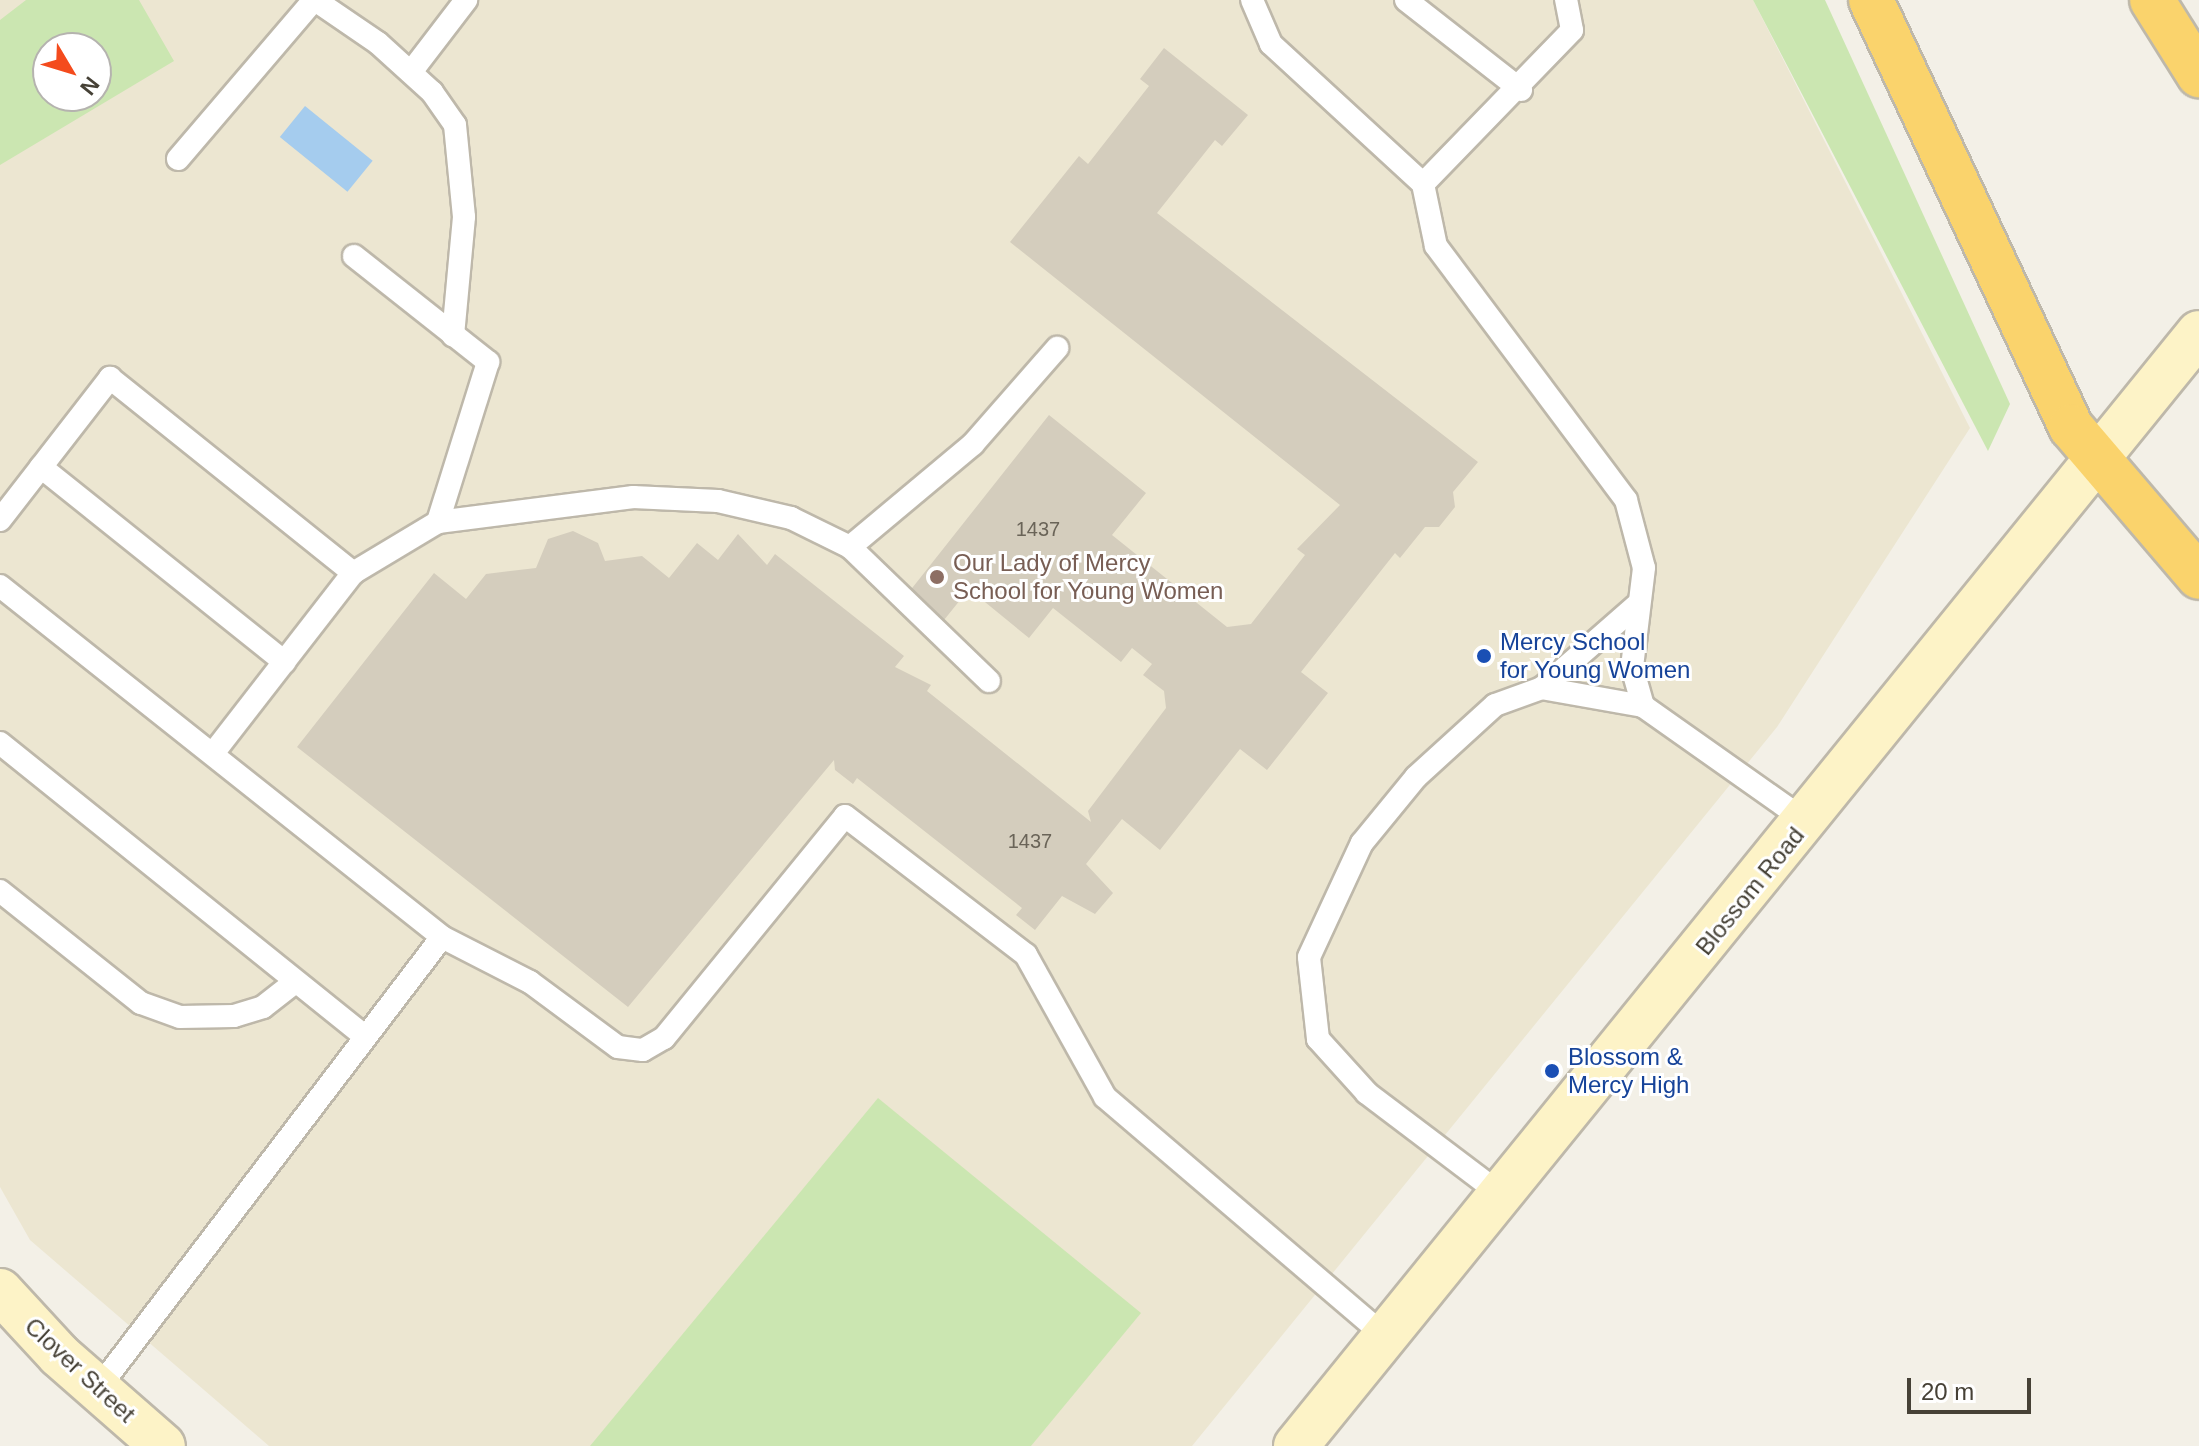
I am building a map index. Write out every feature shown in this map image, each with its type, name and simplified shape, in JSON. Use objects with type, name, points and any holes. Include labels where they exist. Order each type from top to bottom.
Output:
[{"type":"highway","points":[[1871,0],[2048,383],[2095,461],[2199,577]]},
{"type":"highway","points":[[2152,0],[2194,68]]},
{"type":"street","name":"Blossom Road","points":[[1296,1446],[1503,1196],[2199,333]]},
{"type":"street","name":"Clover Street","points":[[0,1291],[97,1390],[163,1446]]},
{"type":"lane","points":[[178,159],[315,0],[411,72],[455,125],[464,217],[453,335]]},
{"type":"lane","points":[[411,72],[466,0]]},
{"type":"lane","points":[[1252,0],[1271,44],[1423,184],[1436,246],[1626,500],[1644,568],[1632,667],[1643,706]]},
{"type":"lane","points":[[1406,0],[1521,90]]},
{"type":"lane","points":[[1423,184],[1521,90],[1572,30],[1566,0]]},
{"type":"lane","points":[[354,256],[488,362],[438,522]]},
{"type":"lane","points":[[850,547],[973,444],[1057,348]]},
{"type":"lane","points":[[0,520],[110,378],[353,573]]},
{"type":"lane","points":[[41,467],[284,662]]},
{"type":"lane","points":[[214,752],[353,573],[438,522],[633,497],[718,501],[791,518],[850,547],[989,681]]},
{"type":"lane","points":[[0,586],[214,752],[442,937],[530,982],[618,1047],[643,1050],[664,1038],[845,816],[1026,955],[1105,1097],[1386,1337]]},
{"type":"lane","points":[[1503,1196],[1367,1093],[1318,1039],[1309,957],[1362,843],[1416,777],[1495,705],[1542,688],[1638,604]]},
{"type":"lane","points":[[1542,688],[1643,706],[1806,821]]},
{"type":"lane","points":[[0,743],[294,983],[366,1037]]},
{"type":"lane","points":[[0,891],[141,1003],[180,1017],[234,1016],[263,1007],[294,983]]},
{"type":"lane","points":[[97,1390],[442,937]]},
{"type":"shaded area","name":"Our Lady of Mercy School for Young Women","points":[[0,0],[1753,0],[1970,428],[1777,727],[1192,1446],[269,1446],[30,1240],[0,1187]]},
{"type":"green space","points":[[26,0],[139,0],[174,61],[112,98],[112,32],[32,32],[32,112],[89,112],[0,165],[0,20]]},
{"type":"green space","points":[[1753,0],[1825,0],[2010,404],[1988,451]]},
{"type":"green space","points":[[878,1098],[1141,1313],[1031,1446],[590,1446]]},
{"type":"water","points":[[305,106],[373,161],[347,192],[280,137]]},
{"type":"building","name":"Our Lady of Mercy School for Young Women","points":[[1164,48],[1248,115],[1222,146],[1215,140],[1157,213],[1478,462],[1453,492],[1455,507],[1439,527],[1425,527],[1400,558],[1395,553],[1301,672],[1328,693],[1267,770],[1240,749],[1160,850],[1122,819],[1086,864],[1113,893],[1095,914],[1062,896],[1035,930],[1016,915],[1022,908],[857,778],[853,784],[835,770],[834,760],[628,1007],[297,747],[434,573],[466,599],[486,574],[536,568],[548,539],[573,531],[598,543],[605,561],[642,556],[669,578],[697,543],[718,560],[738,534],[767,565],[775,554],[904,656],[895,667],[931,685],[927,691],[1091,822],[1088,811],[1166,708],[1164,691],[1143,675],[1152,664],[1132,648],[1121,662],[1053,608],[1029,638],[969,589],[944,620],[909,592],[1049,415],[1146,493],[1112,535],[1227,627],[1251,624],[1305,555],[1297,549],[1340,505],[1010,242],[1079,156],[1088,164],[1149,86],[1140,79]]},
{"type":"place","name":"Our Lady of Mercy School for Young Women","points":[[937,577]]},
{"type":"place","name":"Mercy School for Young Women","points":[[1484,656]]},
{"type":"place","name":"Blossom & Mercy High","points":[[1552,1071]]}]
